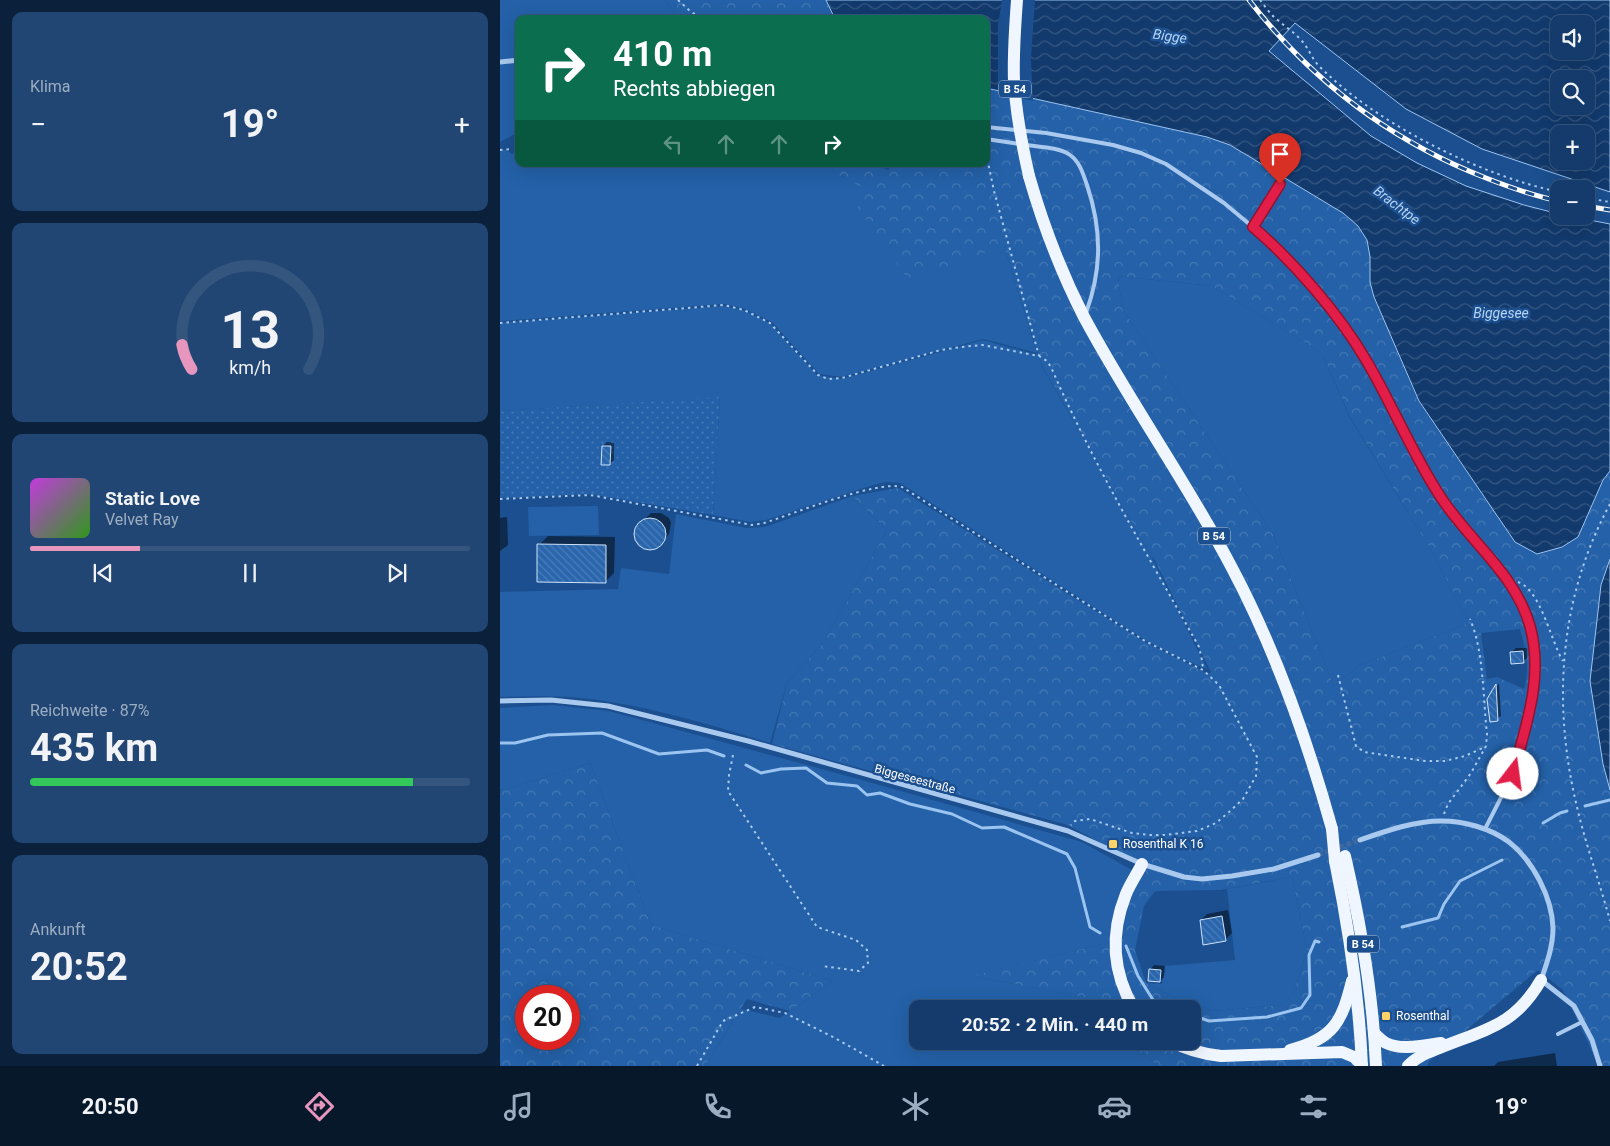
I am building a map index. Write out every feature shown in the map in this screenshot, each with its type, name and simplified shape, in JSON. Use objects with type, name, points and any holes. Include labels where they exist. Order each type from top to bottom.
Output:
[{"type":"main road","name":"B 54","points":[[1017,0],[1014,82],[1018,124],[1029,176],[1043,223],[1084,317],[1232,568],[1276,661],[1315,769],[1360,921],[1372,1001],[1376,1066]]},
{"type":"main road","name":"B 54","points":[[1340,858],[1360,1020],[1362,1066]]},
{"type":"main road","points":[[1129,1000],[1122,986],[1115,961],[1115,930],[1126,894],[1142,864]]},
{"type":"main road","points":[[1268,1055],[1310,1044],[1320,1039],[1335,1025],[1344,1009],[1354,972]]},
{"type":"main road","points":[[1408,1066],[1420,1056],[1480,1034],[1511,1017],[1532,995],[1541,980]]},
{"type":"main road","points":[[1374,1033],[1385,1043],[1395,1046],[1456,1042]]},
{"type":"main road","points":[[1192,1050],[1202,1053],[1236,1056],[1342,1052],[1354,1057],[1362,1066]]},
{"type":"street","points":[[500,62],[515,60]]},
{"type":"street","name":"Biggeseestraße","points":[[500,701],[551,700],[608,706],[748,741],[1068,831],[1142,864],[1184,877],[1202,879],[1274,869],[1318,855]]},
{"type":"street","points":[[1360,840],[1391,830],[1440,821],[1461,822],[1485,829],[1509,842],[1541,881],[1552,918],[1553,930],[1550,956],[1541,980],[1574,1006],[1592,1040],[1600,1066]]},
{"type":"lane","points":[[990,127],[1046,133],[1113,145],[1141,153],[1166,164],[1195,182],[1253,227],[1287,258],[1339,321],[1365,359],[1412,448],[1440,496],[1463,528],[1510,584],[1522,605],[1530,627],[1535,658],[1535,681],[1532,701],[1513,774],[1485,829]]},
{"type":"lane","points":[[990,140],[1060,150],[1068,153],[1077,162],[1084,174],[1095,209],[1099,248],[1093,293],[1084,317]]},
{"type":"lane","points":[[1253,227],[1280,184]]},
{"type":"lane","points":[[1558,1034],[1582,1022]]},
{"type":"path","points":[[678,0],[697,15]]},
{"type":"path","points":[[1260,0],[1271,14],[1303,41],[1319,66],[1364,103],[1417,136],[1476,165],[1516,180],[1550,189]]},
{"type":"path","points":[[500,150],[512,149]]},
{"type":"path","points":[[989,167],[1039,356]]},
{"type":"path","points":[[1595,200],[1610,202]]},
{"type":"path","points":[[500,323],[724,305],[744,310],[770,323],[818,375],[828,379],[842,378],[925,354],[961,347],[982,345],[1039,356],[1047,361],[1051,367],[1072,414],[1110,488],[1199,646],[1203,670]]},
{"type":"path","points":[[500,499],[590,495],[752,525],[764,523],[867,490],[898,486],[1145,641],[1203,670],[1218,685],[1257,757],[1256,776],[1243,799],[1216,823],[1197,831],[1149,835],[1132,833],[1090,819],[1076,821],[1068,831]]},
{"type":"path","points":[[1610,504],[1599,524],[1575,593],[1563,661],[1562,706],[1570,776],[1577,808],[1610,921]]},
{"type":"path","points":[[1510,584],[1518,582],[1524,584],[1542,611],[1557,652],[1563,661]]},
{"type":"path","points":[[1440,821],[1448,804],[1471,774],[1486,746],[1487,734],[1478,648],[1475,631],[1470,619]]},
{"type":"path","points":[[1338,675],[1356,746],[1364,752],[1425,761],[1445,761],[1465,756],[1486,746]]},
{"type":"path","points":[[732,755],[728,790],[817,927],[856,940],[867,950],[868,962],[859,971],[822,966]]},
{"type":"path","points":[[697,1066],[723,1021],[755,1007],[785,1013],[835,1038],[884,1066]]},
{"type":"green space","points":[[500,0],[665,0],[676,15],[515,15],[515,59],[500,61]]},
{"type":"green space","points":[[665,0],[826,0],[833,15],[676,15]]},
{"type":"green space","points":[[515,62],[515,134],[500,142],[500,64]]},
{"type":"green space","points":[[990,89],[1207,136],[1230,145],[1343,213],[1358,226],[1367,240],[1370,257],[1370,282],[1374,297],[1418,401],[1515,542],[1603,480],[1610,471],[1610,559],[1601,585],[1599,612],[1603,764],[1610,790],[1610,1066],[1599,1066],[1563,990],[1538,970],[1428,1062],[1427,1066],[1157,1066],[1138,1050],[1201,1050],[1201,1007],[1213,1011],[1281,1005],[1293,994],[1307,950],[1292,877],[1220,890],[1155,891],[1144,906],[1135,950],[1146,983],[1180,1000],[1099,1000],[971,976],[1110,942],[1139,864],[1068,825],[772,744],[787,683],[824,642],[887,530],[852,496],[898,488],[1145,642],[1208,674],[1211,672],[1154,559],[1041,364],[1004,246],[909,281],[857,208],[869,191],[824,167],[880,167],[888,170],[891,167],[990,167]],"holes":[[[1118,276],[1212,286],[1322,353],[1349,415],[1432,552],[1469,623],[1360,665],[1334,686],[1273,534],[1122,309]],[[1520,629],[1524,644],[1527,674],[1524,689],[1497,677],[1487,679],[1481,633]]]},
{"type":"green space","points":[[500,150],[506,150],[512,154],[515,153],[515,167],[824,167],[870,191],[1004,246],[1037,353],[983,339],[842,377],[819,374],[772,322],[745,309],[724,304],[500,321]]},
{"type":"green space","points":[[1118,276],[1212,286],[1322,353],[1349,416],[1432,552],[1469,623],[1360,665],[1334,686],[1273,534],[1122,309]]},
{"type":"green space","points":[[724,306],[743,310],[770,323],[817,375],[842,379],[983,340],[1038,355],[1041,365],[1151,556],[1207,669],[1181,659],[1145,640],[900,483],[886,482],[873,485],[766,520],[750,522],[713,515],[720,398],[500,411],[500,323]]},
{"type":"green space","points":[[720,397],[713,515],[590,494],[500,498],[500,411]]},
{"type":"green space","points":[[852,496],[887,530],[824,642],[787,683],[770,743],[711,725],[611,702],[569,697],[500,697],[500,592],[618,589],[621,568],[669,574],[676,514],[747,528],[765,527]]},
{"type":"green space","points":[[598,506],[599,535],[529,536],[528,507]]},
{"type":"green space","points":[[552,705],[609,711],[1082,842],[1132,870],[1110,942],[972,976],[1099,1000],[909,1000],[909,1050],[1138,1050],[1157,1066],[705,1066],[741,1009],[780,1018],[833,981],[651,925],[590,763],[500,791],[500,708]]},
{"type":"green space","points":[[590,763],[651,925],[833,981],[790,1011],[747,999],[705,1066],[500,1066],[500,791]]},
{"type":"green space","points":[[1292,877],[1307,950],[1293,994],[1281,1005],[1213,1011],[1201,1007],[1201,1000],[1180,1000],[1146,983],[1162,984],[1164,966],[1235,960],[1227,889]]},
{"type":"water","name":"Biggesee","points":[[826,0],[1610,0],[1610,192],[1595,187],[1595,180],[1574,180],[1482,149],[1406,109],[1295,23],[1269,51],[1371,136],[1417,163],[1466,186],[1550,212],[1550,225],[1595,225],[1595,221],[1610,224],[1610,471],[1603,480],[1578,537],[1562,547],[1537,554],[1515,542],[1419,401],[1374,297],[1370,282],[1370,257],[1367,240],[1358,226],[1343,213],[1230,145],[1207,137],[990,89],[990,15],[833,15]]},
{"type":"water","points":[[1610,559],[1610,790],[1603,764],[1590,681],[1601,585]]},
{"type":"pier","points":[[1002,0],[1035,0],[1031,59],[1033,101],[998,93],[998,24]]},
{"type":"building","points":[[602,446],[611,446],[610,465],[601,465]]},
{"type":"building","points":[[650,518],[656,519],[661,523],[665,528],[665,540],[661,545],[656,549],[650,550],[644,549],[639,545],[635,540],[634,534],[635,528],[639,523],[644,519]]},
{"type":"building","points":[[537,544],[606,545],[606,583],[537,582]]},
{"type":"building","points":[[1523,651],[1524,663],[1511,664],[1510,652]]},
{"type":"building","points":[[1496,684],[1498,721],[1490,722],[1487,699]]},
{"type":"building","points":[[1222,916],[1226,941],[1203,945],[1200,920]]},
{"type":"building","points":[[1149,969],[1161,970],[1160,982],[1148,981]]},
{"type":"waterway","points":[[500,743],[515,743],[548,735],[602,733],[659,754],[707,750],[724,756]]},
{"type":"waterway","points":[[746,765],[761,773],[781,769],[806,768],[827,783],[857,786],[867,795],[880,793],[910,804],[952,814],[982,828],[1004,827],[1067,854],[1075,868],[1090,927],[1100,933]]},
{"type":"waterway","points":[[1585,806],[1610,800]]},
{"type":"waterway","points":[[1543,823],[1567,811]]},
{"type":"waterway","points":[[1402,927],[1438,918],[1444,904],[1460,881],[1502,860]]},
{"type":"waterway","points":[[1201,1018],[1209,1021],[1267,1017],[1301,1008],[1310,995],[1309,955],[1315,941],[1319,942]]},
{"type":"waterway","points":[[1126,946],[1138,976],[1153,1000]]},
{"type":"tunnel","points":[[1318,855],[1360,840]]},
{"type":"railway","points":[[1249,0],[1273,29],[1326,82],[1386,127],[1451,163],[1513,188],[1550,199]]},
{"type":"railway","points":[[1595,208],[1610,210]]},
{"type":"place","name":"Rosenthal K 16","points":[[1113,844]]},
{"type":"place","name":"Rosenthal","points":[[1386,1016]]},
{"type":"route","points":[[1280,184],[1253,227],[1287,258],[1339,321],[1365,359],[1412,448],[1440,496],[1463,528],[1510,584],[1522,605],[1530,627],[1535,658],[1535,681],[1532,701],[1513,774]]},
{"type":"water label","name":"Bigge","points":[[1170,36]]},
{"type":"water label","name":"Brachtpe","points":[[1397,205]]}]
